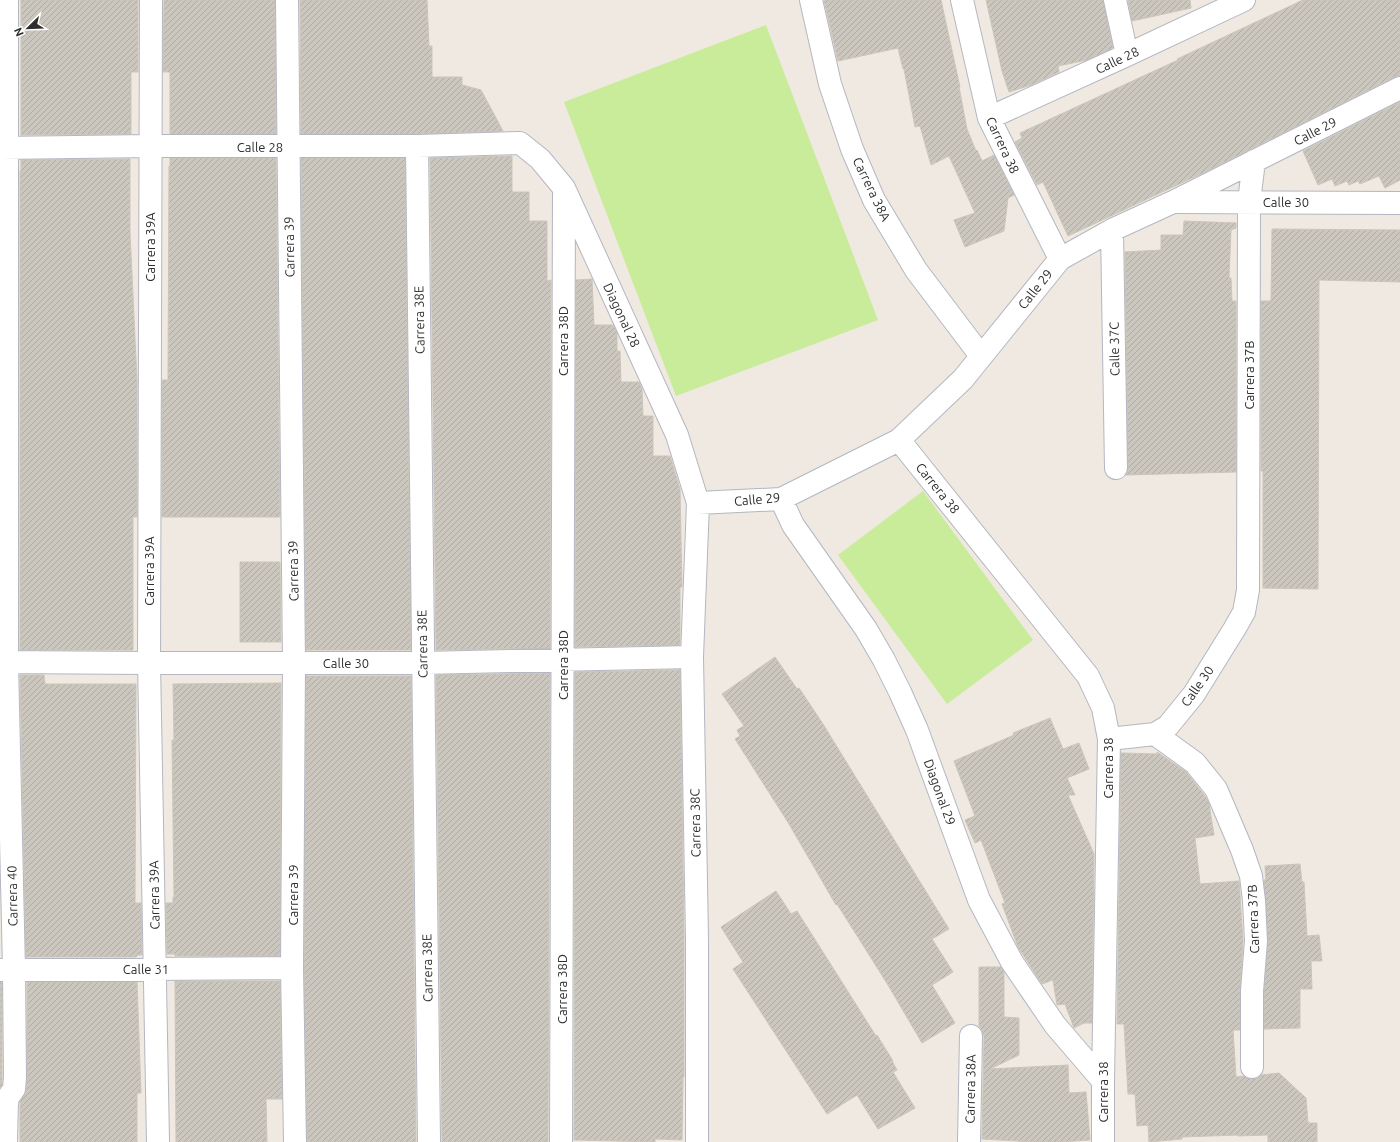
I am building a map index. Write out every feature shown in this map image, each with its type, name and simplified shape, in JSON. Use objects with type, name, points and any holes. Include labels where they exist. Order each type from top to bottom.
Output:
[{"type":"street","name":"Carrera 40","points":[[6,1142],[7,1099],[14,1089],[15,1077],[7,970],[3,662],[4,148],[7,0]]},
{"type":"street","name":"Carrera 39A","points":[[151,0],[149,663],[158,1142]]},
{"type":"street","name":"Carrera 39","points":[[287,0],[294,663],[292,968],[296,1142]]},
{"type":"street","name":"Carrera 38A","points":[[811,0],[830,84],[852,149],[874,200],[916,270],[980,356]]},
{"type":"street","name":"Carrera 38","points":[[962,0],[989,118],[1060,259]]},
{"type":"street","points":[[1115,0],[1127,55]]},
{"type":"street","name":"Calle 28","points":[[989,118],[1244,0]]},
{"type":"street","name":"Calle 29","points":[[698,504],[781,499],[899,440],[963,379],[980,356],[1060,259],[1112,230],[1173,202],[1400,88]]},
{"type":"street","name":"Calle 28","points":[[4,148],[150,146],[417,146],[520,143]]},
{"type":"street","name":"Diagonal 28","points":[[520,143],[540,159],[564,188],[677,435],[698,504]]},
{"type":"street","name":"Carrera 38E","points":[[417,146],[422,663],[429,1142]]},
{"type":"street","name":"Carrera 37B","points":[[1248,590],[1249,202],[1254,161]]},
{"type":"street","name":"Carrera 38D","points":[[561,1142],[564,188]]},
{"type":"street","name":"Calle 30","points":[[1173,202],[1400,203]]},
{"type":"street","name":"Calle 37C","points":[[1112,230],[1116,468]]},
{"type":"street","name":"Carrera 38","points":[[899,440],[1088,676],[1103,708],[1109,739],[1103,1142]]},
{"type":"street","name":"Diagonal 29","points":[[781,499],[793,525],[866,629],[900,692],[917,730],[979,900],[1012,962],[1055,1025],[1103,1081]]},
{"type":"street","name":"Carrera 38C","points":[[697,1142],[697,939],[692,657],[698,504]]},
{"type":"street","name":"Calle 30","points":[[1109,739],[1155,734],[1168,726],[1194,694],[1235,628],[1244,612],[1248,590]]},
{"type":"street","name":"Calle 30","points":[[3,662],[422,663],[692,657]]},
{"type":"street","name":"Carrera 37B","points":[[1155,734],[1196,763],[1216,789],[1242,850],[1251,876],[1256,941],[1252,991],[1252,1067]]},
{"type":"street","name":"Calle 31","points":[[7,970],[292,968]]},
{"type":"street","name":"Carrera 38A","points":[[969,1142],[971,1036]]},
{"type":"green space","points":[[766,25],[878,320],[676,396],[564,102]]},
{"type":"green space","points":[[923,491],[1033,640],[947,704],[838,555]]},
{"type":"building","points":[[21,0],[138,0],[138,72],[131,72],[131,134],[21,135]]},
{"type":"building","points":[[164,0],[275,0],[276,134],[170,134],[170,72],[163,72]]},
{"type":"building","points":[[300,0],[427,0],[429,46],[432,46],[432,77],[462,77],[462,85],[481,90],[503,131],[417,134],[301,134]]},
{"type":"building","points":[[824,0],[941,0],[960,87],[967,129],[982,161],[994,155],[1014,195],[1008,198],[1004,231],[965,247],[954,220],[975,213],[949,156],[931,165],[920,126],[915,127],[904,69],[898,48],[838,61]]},
{"type":"building","points":[[986,0],[1103,0],[1113,48],[1087,60],[1058,66],[1059,72],[1031,85],[1009,92],[1002,71]]},
{"type":"building","points":[[1128,0],[1190,0],[1191,8],[1132,21]]},
{"type":"building","points":[[1303,0],[1400,0],[1400,76],[1394,77],[1205,172],[1068,236],[1043,182],[1037,185],[1015,142],[1022,138],[1020,133]]},
{"type":"building","points":[[1400,102],[1400,180],[1385,188],[1379,176],[1360,184],[1358,181],[1349,185],[1347,181],[1335,186],[1332,179],[1318,185],[1303,151]]},
{"type":"building","points":[[512,156],[512,192],[529,192],[529,221],[547,221],[547,281],[551,280],[550,648],[436,650],[430,158]]},
{"type":"building","points":[[170,158],[276,158],[280,517],[162,517],[162,380],[168,380]]},
{"type":"building","points":[[301,158],[405,158],[411,650],[306,650]]},
{"type":"building","points":[[130,159],[130,232],[137,381],[137,517],[133,517],[133,650],[20,650],[21,160]]},
{"type":"building","points":[[1184,221],[1236,223],[1236,228],[1231,230],[1229,278],[1231,278],[1232,301],[1236,301],[1236,472],[1126,475],[1128,468],[1125,252],[1161,250],[1161,235],[1183,235]]},
{"type":"building","points":[[1272,229],[1400,230],[1400,282],[1319,280],[1318,589],[1263,588],[1261,301],[1271,301]]},
{"type":"building","points":[[592,279],[594,325],[613,325],[617,333],[617,351],[620,351],[621,382],[639,382],[642,389],[643,416],[653,416],[653,456],[670,456],[680,489],[682,587],[680,587],[680,645],[575,647],[576,280]]},
{"type":"building","points":[[240,562],[280,562],[281,642],[240,642]]},
{"type":"building","points":[[775,657],[797,689],[799,688],[823,724],[949,929],[932,939],[953,972],[932,985],[955,1023],[922,1043],[888,985],[837,904],[836,905],[789,824],[735,739],[740,736],[737,730],[744,726],[722,694]]},
{"type":"building","points":[[680,670],[684,932],[684,1077],[682,1140],[655,1139],[655,1142],[574,1140],[575,672]]},
{"type":"building","points":[[550,673],[548,1142],[442,1142],[436,675]]},
{"type":"building","points":[[20,675],[44,675],[45,684],[136,684],[135,903],[141,903],[142,955],[137,955],[136,957],[26,957]]},
{"type":"building","points":[[306,676],[411,676],[416,1142],[307,1142],[304,968]]},
{"type":"building","points":[[281,683],[280,956],[175,956],[175,954],[167,954],[166,903],[173,903],[174,897],[172,740],[174,740],[173,684]]},
{"type":"building","points":[[1050,718],[1063,749],[1079,743],[1089,769],[1067,778],[1075,795],[1068,795],[1094,854],[1092,1023],[1084,1023],[1074,1028],[1065,1004],[1057,1005],[1053,980],[1042,984],[1018,947],[1002,904],[1005,903],[981,840],[975,843],[965,820],[975,816],[954,761],[1014,735],[1013,733]]},
{"type":"building","points":[[1157,752],[1186,772],[1205,796],[1209,804],[1214,835],[1195,838],[1200,884],[1239,881],[1243,941],[1240,990],[1240,1030],[1233,1030],[1236,1077],[1244,1076],[1252,1079],[1258,1078],[1261,1075],[1279,1073],[1306,1098],[1308,1123],[1317,1123],[1317,1142],[1268,1142],[1268,1135],[1238,1135],[1182,1137],[1182,1139],[1149,1142],[1148,1125],[1137,1126],[1135,1094],[1128,1094],[1124,1024],[1117,1024],[1121,753],[1157,754]]},
{"type":"building","points":[[1300,864],[1302,882],[1304,882],[1307,936],[1319,935],[1322,961],[1311,961],[1312,989],[1300,989],[1300,1028],[1264,1029],[1264,992],[1268,940],[1264,880],[1266,880],[1265,866]]},
{"type":"building","points":[[776,891],[791,914],[797,911],[876,1036],[877,1035],[897,1070],[893,1072],[915,1108],[878,1129],[857,1095],[827,1114],[733,969],[743,962],[721,927]]},
{"type":"building","points":[[979,967],[1001,967],[1004,972],[1004,1017],[1019,1018],[1019,1055],[990,1069],[1068,1065],[1069,1093],[1086,1092],[1090,1140],[1033,1142],[982,1139],[984,1036],[979,1026]]},
{"type":"building","points":[[175,981],[280,981],[282,1099],[266,1099],[267,1142],[176,1142]]},
{"type":"building","points":[[0,982],[2,982],[2,1085],[0,1087]]},
{"type":"building","points":[[27,982],[137,982],[141,1093],[137,1093],[137,1142],[20,1142],[20,1102],[26,1090],[27,1078]]}]
